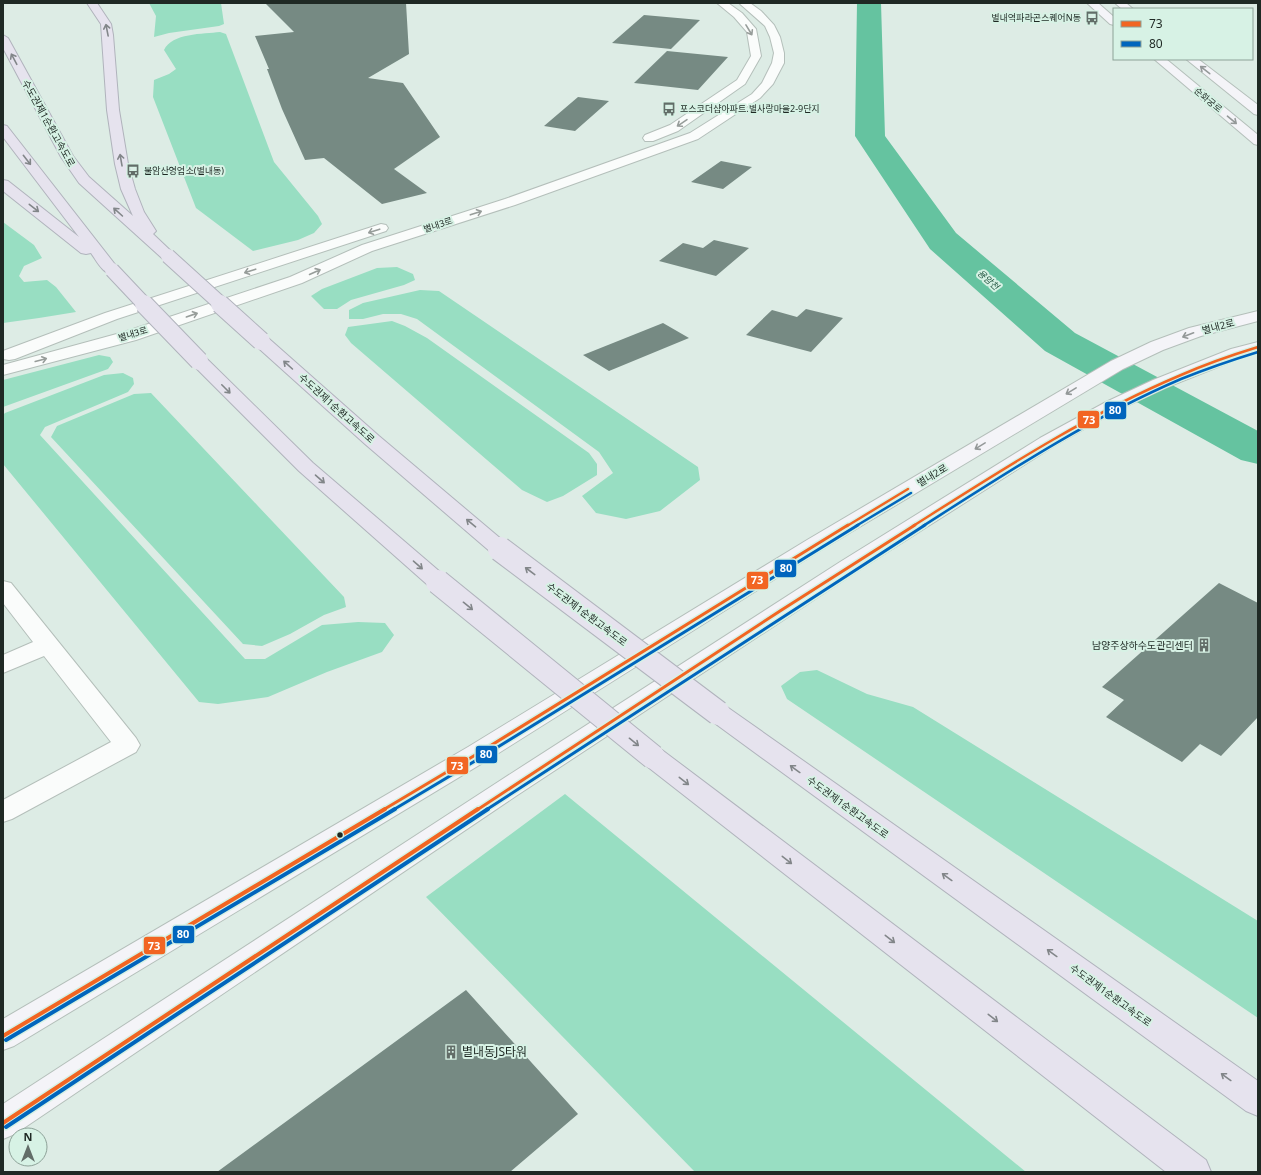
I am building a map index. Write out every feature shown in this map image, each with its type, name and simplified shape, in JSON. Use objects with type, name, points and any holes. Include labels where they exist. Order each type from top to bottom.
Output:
[{"type":"highway","points":[[92,3],[106,24],[117,133],[124,177],[140,220],[168,256]]},
{"type":"highway","name":"수도권제1순환고속도로","points":[[3,38],[67,158],[84,180],[372,440],[500,549],[718,714],[1258,1100]]},
{"type":"highway","points":[[3,129],[112,270],[199,361],[306,467],[438,582],[653,757],[1194,1172]]},
{"type":"highway","points":[[3,184],[112,270]]},
{"type":"street","points":[[630,145],[674,128],[741,82],[756,56],[752,31],[738,15],[722,3]]},
{"type":"street","name":"별내3로","points":[[3,370],[130,336],[296,280],[367,248],[510,202],[694,136],[756,96],[767,84],[778,63],[779,53],[775,37],[769,25],[758,13],[744,3]]},
{"type":"street","points":[[1092,3],[1113,21]]},
{"type":"street","name":"순화궁로","points":[[1160,60],[1258,141]]},
{"type":"street","points":[[1192,60],[1258,111]]},
{"type":"street","points":[[3,358],[111,316],[394,224]]},
{"type":"street","name":"별내2로","points":[[3,1036],[477,754],[814,545],[1117,365],[1176,339],[1225,324],[1258,316]]},
{"type":"street","points":[[3,1123],[841,571],[1047,442],[1112,406],[1159,384],[1237,353],[1258,347]]},
{"type":"street","points":[[3,588],[127,745],[3,812]]},
{"type":"street","points":[[3,665],[48,644]]},
{"type":"green space","points":[[149,3],[221,3],[224,24],[154,37],[156,16]]},
{"type":"green space","points":[[220,32],[226,34],[274,162],[318,216],[322,224],[314,233],[298,240],[253,251],[196,208],[153,97],[154,80],[169,74],[176,69],[164,50],[168,44],[181,37],[189,35]]},
{"type":"green space","points":[[3,222],[34,245],[42,258],[24,266],[19,276],[24,282],[47,280],[56,287],[76,312],[3,323]]},
{"type":"green space","points":[[397,267],[413,274],[415,280],[404,285],[351,300],[337,309],[324,309],[311,296],[322,289],[377,268]]},
{"type":"green space","points":[[420,290],[439,291],[698,467],[700,480],[660,511],[626,519],[596,513],[582,496],[613,473],[599,452],[417,319],[401,314],[383,314],[363,319],[349,319],[349,310],[363,303]]},
{"type":"green space","points":[[392,321],[427,338],[589,453],[597,464],[597,475],[563,496],[547,502],[522,490],[351,343],[345,335],[348,327]]},
{"type":"green space","points":[[99,355],[110,357],[113,362],[108,369],[3,407],[3,380]]},
{"type":"green space","points":[[123,373],[133,378],[134,384],[128,392],[45,427],[40,435],[245,659],[265,659],[322,625],[358,622],[385,623],[394,635],[382,652],[327,672],[268,697],[218,704],[199,702],[3,464],[3,415],[5,413],[104,375]]},
{"type":"green space","points":[[151,393],[344,597],[346,607],[324,615],[290,634],[262,646],[243,644],[51,437],[57,426],[134,394]]},
{"type":"green space","points":[[817,670],[867,694],[913,707],[1258,921],[1258,1018],[787,699],[781,686],[800,672]]},
{"type":"green space","points":[[565,794],[1026,1172],[695,1172],[426,897]]},
{"type":"building","points":[[265,3],[406,3],[409,54],[368,78],[403,83],[440,137],[394,169],[427,193],[382,204],[324,158],[305,160],[282,109],[267,69],[269,69],[255,36],[294,32]]},
{"type":"building","points":[[644,15],[700,20],[671,49],[612,43]]},
{"type":"building","points":[[667,51],[728,57],[698,90],[634,83]]},
{"type":"building","points":[[578,97],[609,101],[575,131],[544,126]]},
{"type":"building","points":[[721,161],[752,167],[723,189],[691,182]]},
{"type":"building","points":[[714,240],[749,248],[716,276],[659,261],[683,243],[703,248]]},
{"type":"building","points":[[806,309],[843,318],[811,352],[746,335],[772,310],[797,317]]},
{"type":"building","points":[[663,323],[689,338],[609,371],[583,355]]},
{"type":"building","name":"남양주상하수도관리센터","points":[[1219,583],[1258,603],[1258,717],[1221,756],[1200,744],[1182,762],[1106,717],[1124,700],[1102,687]]},
{"type":"building","name":"별내동JS타워","points":[[466,990],[578,1114],[510,1172],[217,1172]]},
{"type":"waterway","name":"용암천","points":[[869,3],[870,136],[943,241],[1060,342],[1258,450]]},
{"type":"transit line","name":"73","points":[[3,1123],[660,690],[967,492],[1072,429],[1144,391],[1181,374],[1258,347]]},
{"type":"transit line","name":"80","points":[[6,1127],[666,692],[864,563],[1002,476],[1072,434],[1144,396],[1181,379],[1258,352]]},
{"type":"transit line","name":"73","points":[[3,1036],[477,754],[814,545],[908,489]]},
{"type":"transit line","name":"80","points":[[6,1040],[480,758],[817,549],[911,493]]},
{"type":"place","name":"별내역파라곤스퀘어N동","points":[[1092,18]]},
{"type":"place","name":"포스코더샵아파트.별사랑마을2-9단지","points":[[669,109]]},
{"type":"place","name":"불암산영업소(별내동)","points":[[133,171]]},
{"type":"place","name":"남양주상하수도관리센터","points":[[1204,645]]},
{"type":"place","name":"별내동JS타워","points":[[451,1052]]}]
